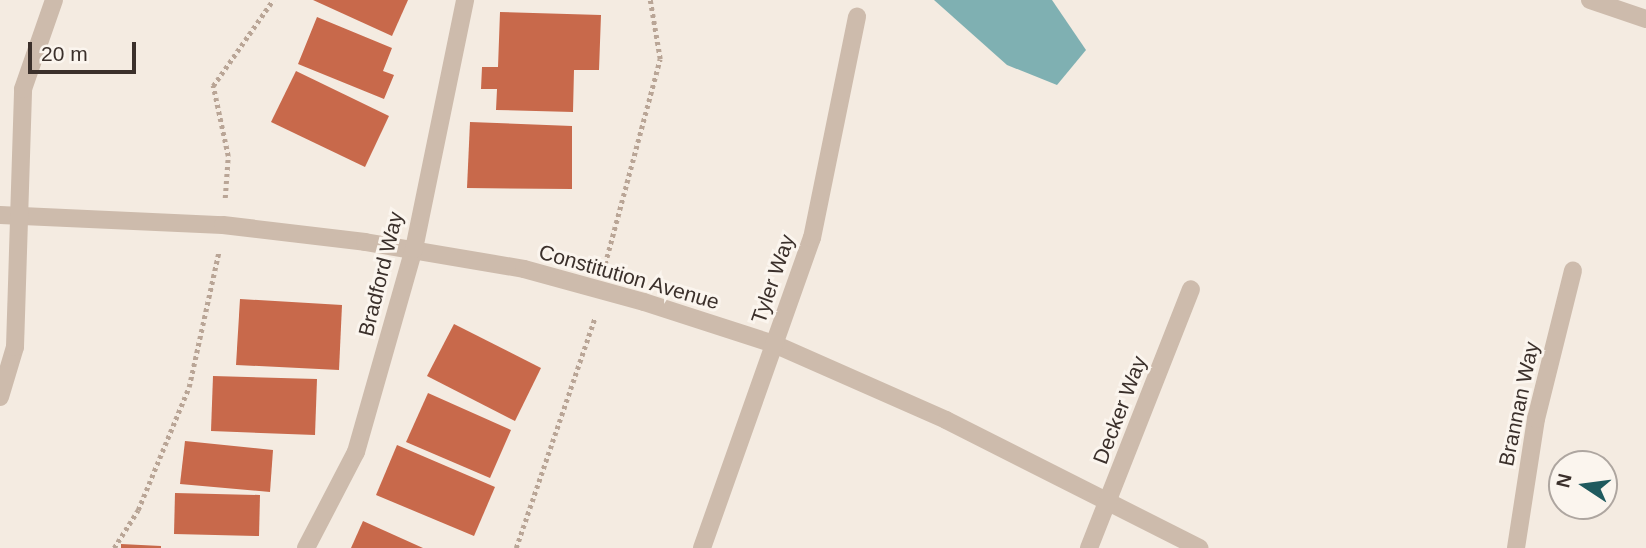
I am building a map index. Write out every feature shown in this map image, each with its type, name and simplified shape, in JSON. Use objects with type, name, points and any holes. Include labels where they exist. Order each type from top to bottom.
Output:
[{"type":"street","points":[[0,397],[15,347],[23,89],[54,0]]},
{"type":"street","name":"Bradford Way","points":[[306,548],[356,452],[414,249],[465,0]]},
{"type":"street","points":[[1590,0],[1646,19]]},
{"type":"street","name":"Tyler Way","points":[[702,548],[812,238],[857,17]]},
{"type":"street","name":"Constitution Avenue","points":[[0,215],[223,225],[414,249],[600,290],[774,344],[946,420],[1107,505],[1199,548]]},
{"type":"street","name":"Brannan Way","points":[[1516,548],[1536,419],[1573,271]]},
{"type":"street","name":"Decker Way","points":[[1089,548],[1191,289]]},
{"type":"path","points":[[114,548],[138,510],[189,387],[208,324],[223,225],[228,156],[214,86],[273,0]]},
{"type":"path","points":[[516,548],[584,356],[660,59],[650,0]]},
{"type":"water","points":[[934,0],[1052,0],[1086,50],[1057,85],[1007,65]]},
{"type":"building","points":[[313,0],[408,0],[392,36]]},
{"type":"building","points":[[500,12],[601,15],[599,70],[574,70],[573,112],[496,110],[497,89],[481,89],[482,67],[498,67]]},
{"type":"building","points":[[317,17],[392,48],[383,71],[394,75],[384,99],[298,64]]},
{"type":"building","points":[[296,71],[389,116],[365,167],[271,122]]},
{"type":"building","points":[[470,122],[572,126],[572,189],[467,188]]},
{"type":"building","points":[[240,299],[342,305],[339,370],[236,365]]},
{"type":"building","points":[[454,324],[541,368],[515,421],[427,376]]},
{"type":"building","points":[[213,376],[317,379],[315,435],[211,431]]},
{"type":"building","points":[[428,393],[511,430],[490,478],[406,442]]},
{"type":"building","points":[[185,441],[273,450],[270,492],[180,484]]},
{"type":"building","points":[[397,445],[495,487],[474,536],[376,495]]},
{"type":"building","points":[[175,493],[260,495],[259,536],[174,534]]},
{"type":"building","points":[[363,521],[423,548],[351,548]]},
{"type":"building","points":[[121,544],[161,546],[161,548],[121,548]]}]
